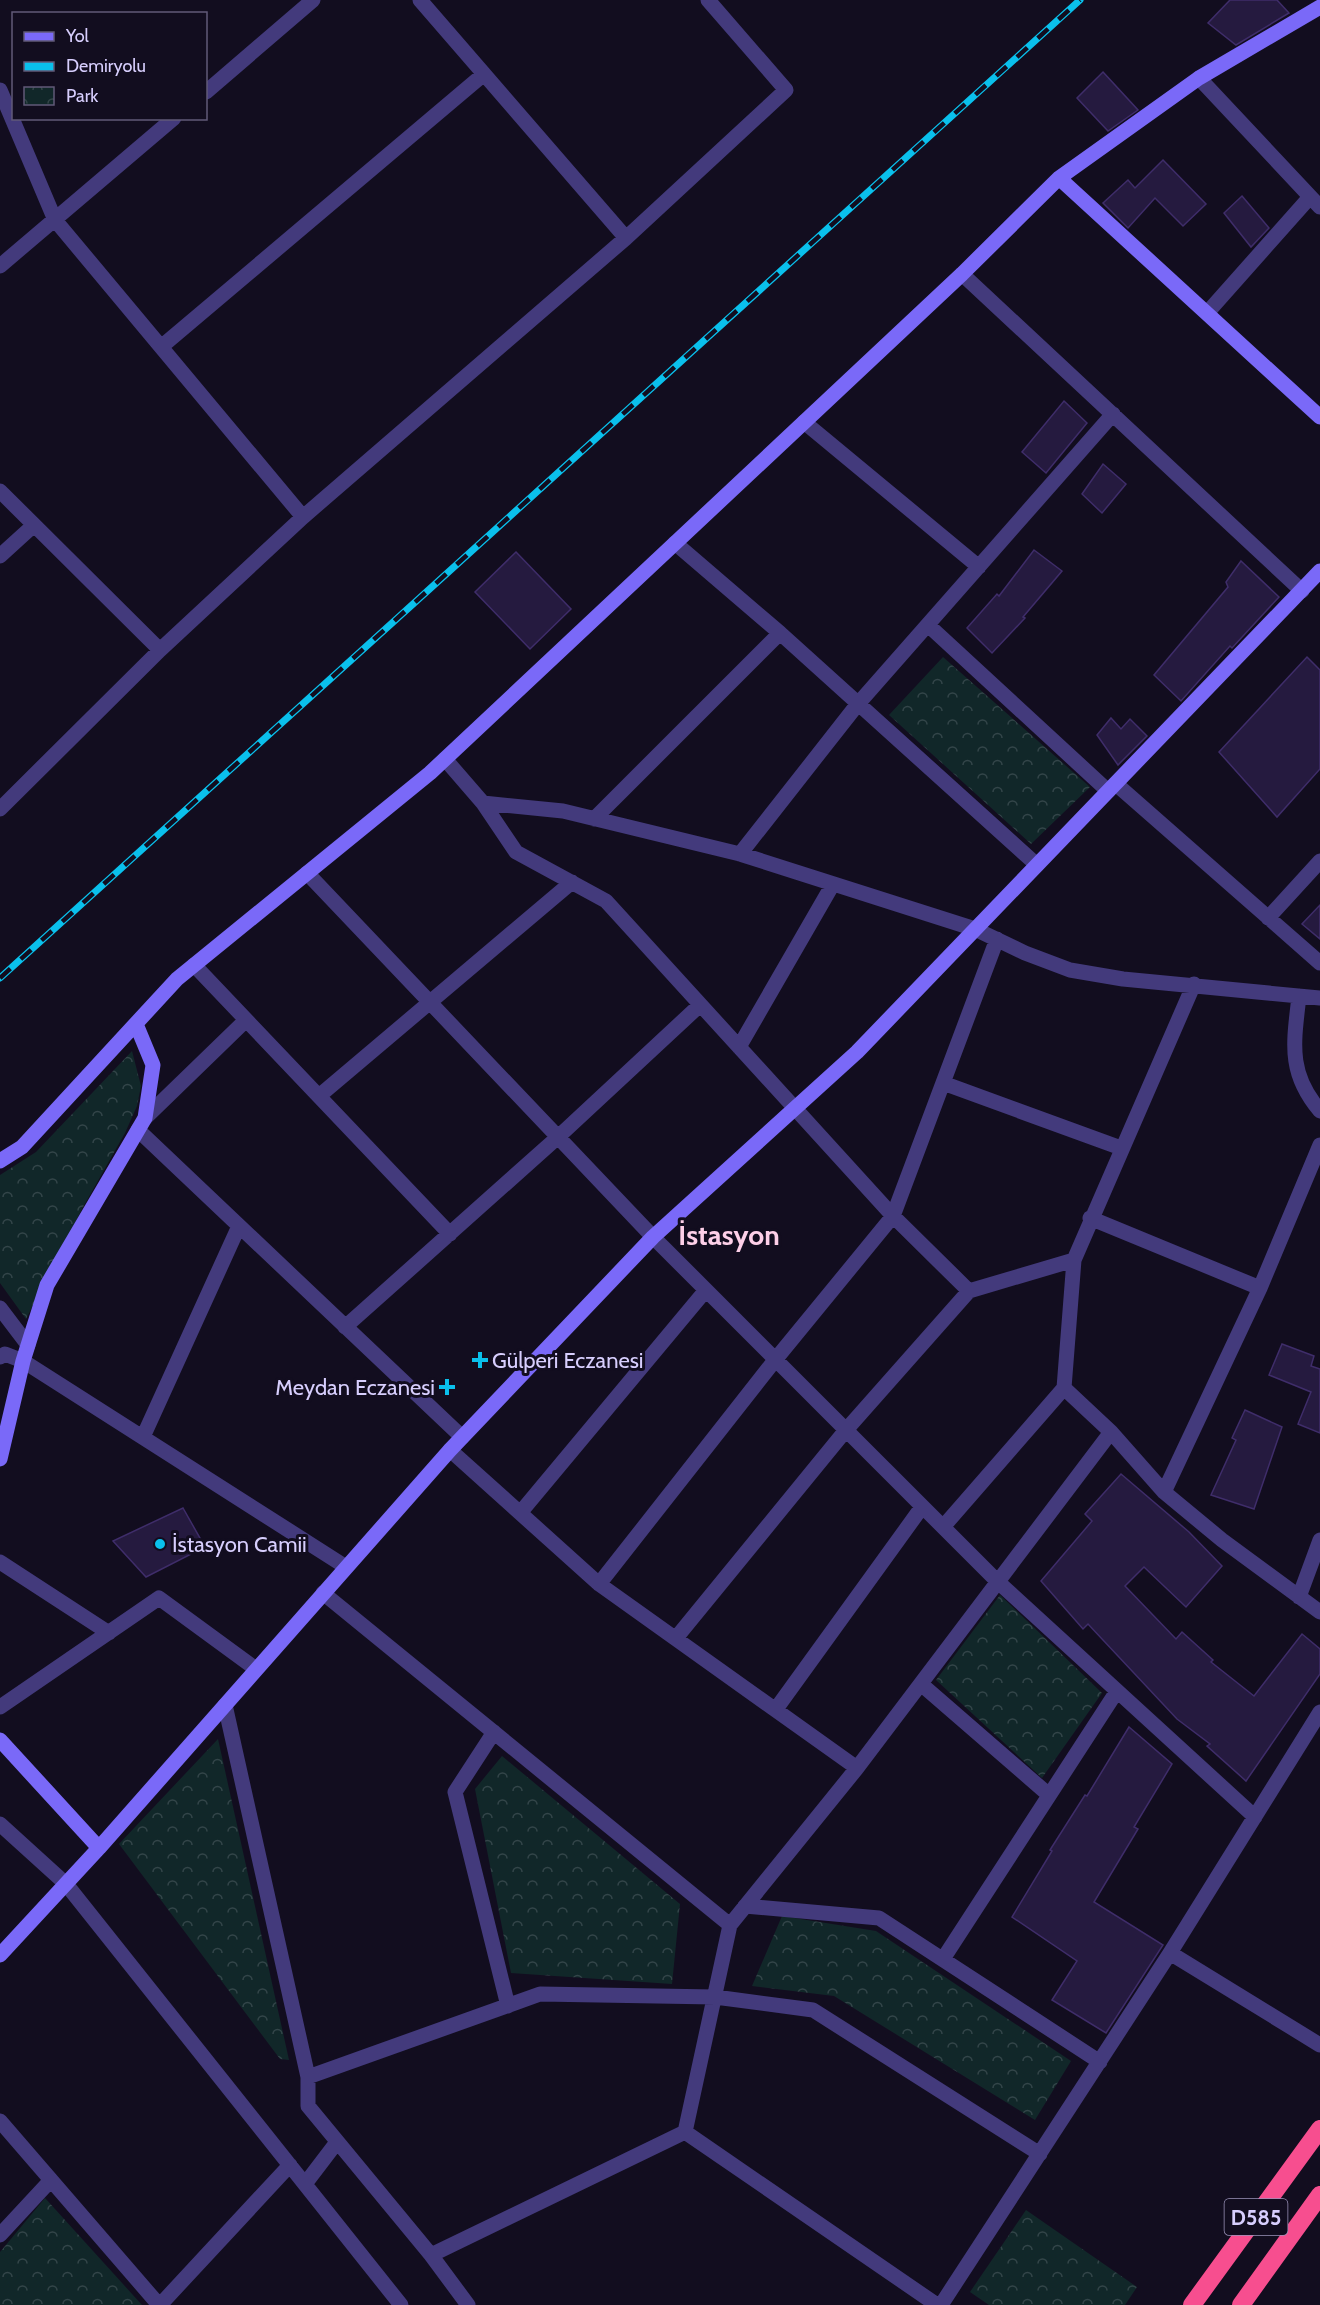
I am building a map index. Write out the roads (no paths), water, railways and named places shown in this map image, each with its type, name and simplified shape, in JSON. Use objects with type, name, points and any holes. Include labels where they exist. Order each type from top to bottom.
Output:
[{"type":"highway","name":"D585","points":[[1192,2305],[1320,2129]]},
{"type":"highway","name":"D585","points":[[1240,2305],[1320,2195]]},
{"type":"highway","name":"D585","points":[[1251,2305],[1259,2279]]},
{"type":"street","points":[[207,91],[313,0]]},
{"type":"street","points":[[420,0],[626,238]]},
{"type":"street","points":[[3,799],[303,517],[626,238],[786,90],[708,0]]},
{"type":"street","points":[[0,1161],[22,1147],[177,979],[445,759],[962,274],[1059,178],[1199,78],[1320,7]]},
{"type":"street","points":[[161,347],[484,74]]},
{"type":"street","points":[[1199,78],[1315,202],[1207,313]]},
{"type":"street","points":[[0,90],[12,118]]},
{"type":"street","points":[[13,120],[55,220],[303,517]]},
{"type":"street","points":[[0,266],[172,120]]},
{"type":"street","points":[[1059,178],[1320,417]]},
{"type":"street","points":[[962,274],[1302,591]]},
{"type":"street","points":[[740,854],[857,705],[1113,414]]},
{"type":"street","points":[[804,422],[979,567]]},
{"type":"street","points":[[0,491],[160,650]]},
{"type":"street","points":[[0,556],[34,525]]},
{"type":"street","points":[[675,543],[780,633],[857,705],[1037,865]]},
{"type":"street","points":[[0,1955],[99,1848],[462,1437],[653,1237],[793,1107],[857,1052],[1320,571]]},
{"type":"street","points":[[928,625],[1112,788],[1320,963]]},
{"type":"street","points":[[594,819],[780,633]]},
{"type":"street","points":[[445,759],[483,803],[516,852],[606,900],[893,1216],[969,1291]]},
{"type":"street","points":[[483,803],[562,811],[740,854],[975,929],[1025,953],[1070,970],[1123,979],[1194,984],[1320,998]]},
{"type":"street","points":[[1268,918],[1320,861]]},
{"type":"street","points":[[307,873],[653,1237],[922,1507],[997,1581],[1255,1817]]},
{"type":"street","points":[[319,1096],[572,882]]},
{"type":"street","points":[[739,1047],[833,884]]},
{"type":"street","points":[[599,1584],[775,1360],[893,1216],[997,939]]},
{"type":"street","points":[[194,965],[450,1234]]},
{"type":"street","points":[[943,1527],[1064,1388],[1074,1260],[1090,1218],[1194,984]]},
{"type":"street","points":[[1299,996],[1293,1055],[1309,1098],[1320,1111]]},
{"type":"street","points":[[345,1327],[558,1137],[700,1005]]},
{"type":"street","points":[[0,1459],[23,1361],[46,1285],[142,1124],[246,1020]]},
{"type":"street","points":[[136,1024],[153,1065],[142,1124]]},
{"type":"street","points":[[943,1083],[1121,1149]]},
{"type":"street","points":[[142,1124],[239,1226],[462,1437]]},
{"type":"street","points":[[1164,1492],[1260,1288],[1320,1145]]},
{"type":"street","points":[[1090,1218],[1260,1288]]},
{"type":"street","points":[[144,1437],[239,1226]]},
{"type":"street","points":[[676,1638],[846,1430],[969,1291],[1074,1260]]},
{"type":"street","points":[[520,1513],[706,1290]]},
{"type":"street","points":[[0,1308],[28,1345]]},
{"type":"street","points":[[0,1357],[5,1354],[23,1361],[346,1567]]},
{"type":"street","points":[[1064,1388],[1111,1432],[1164,1492],[1222,1540],[1320,1612]]},
{"type":"street","points":[[685,2132],[730,1924],[857,1768],[1111,1432]]},
{"type":"street","points":[[450,1450],[599,1584],[857,1768]]},
{"type":"street","points":[[776,1709],[922,1507]]},
{"type":"street","points":[[1299,1597],[1320,1540]]},
{"type":"street","points":[[0,1562],[109,1632]]},
{"type":"street","points":[[323,1593],[730,1924]]},
{"type":"street","points":[[0,1707],[159,1598],[256,1669]]},
{"type":"street","points":[[921,1684],[1049,1795]]},
{"type":"street","points":[[943,1959],[1117,1691]]},
{"type":"street","points":[[225,1705],[308,2077],[308,2106],[431,2255],[468,2305]]},
{"type":"street","points":[[685,2132],[939,2305],[1170,1953],[1320,1712]]},
{"type":"street","points":[[494,1732],[455,1792],[508,2006]]},
{"type":"street","points":[[0,1740],[99,1848]]},
{"type":"street","points":[[0,1824],[66,1884],[401,2305]]},
{"type":"street","points":[[745,1906],[879,1918],[1100,2061]]},
{"type":"street","points":[[1170,1953],[1320,2045]]},
{"type":"street","points":[[308,2077],[540,1995],[715,1997],[813,2010],[1040,2154]]},
{"type":"street","points":[[0,2121],[160,2305],[290,2165]]},
{"type":"street","points":[[431,2255],[685,2132]]},
{"type":"street","points":[[306,2184],[337,2142]]},
{"type":"street","points":[[0,2235],[51,2180]]},
{"type":"railway","points":[[0,978],[1080,0]]},
{"type":"place","name":"Gülperi Eczanesi","points":[[480,1360]]},
{"type":"place","name":"Meydan Eczanesi","points":[[447,1387]]},
{"type":"place","name":"İstasyon Camii","points":[[160,1544]]},
{"type":"district","name":"İstasyon","points":[[729,1235]]}]
